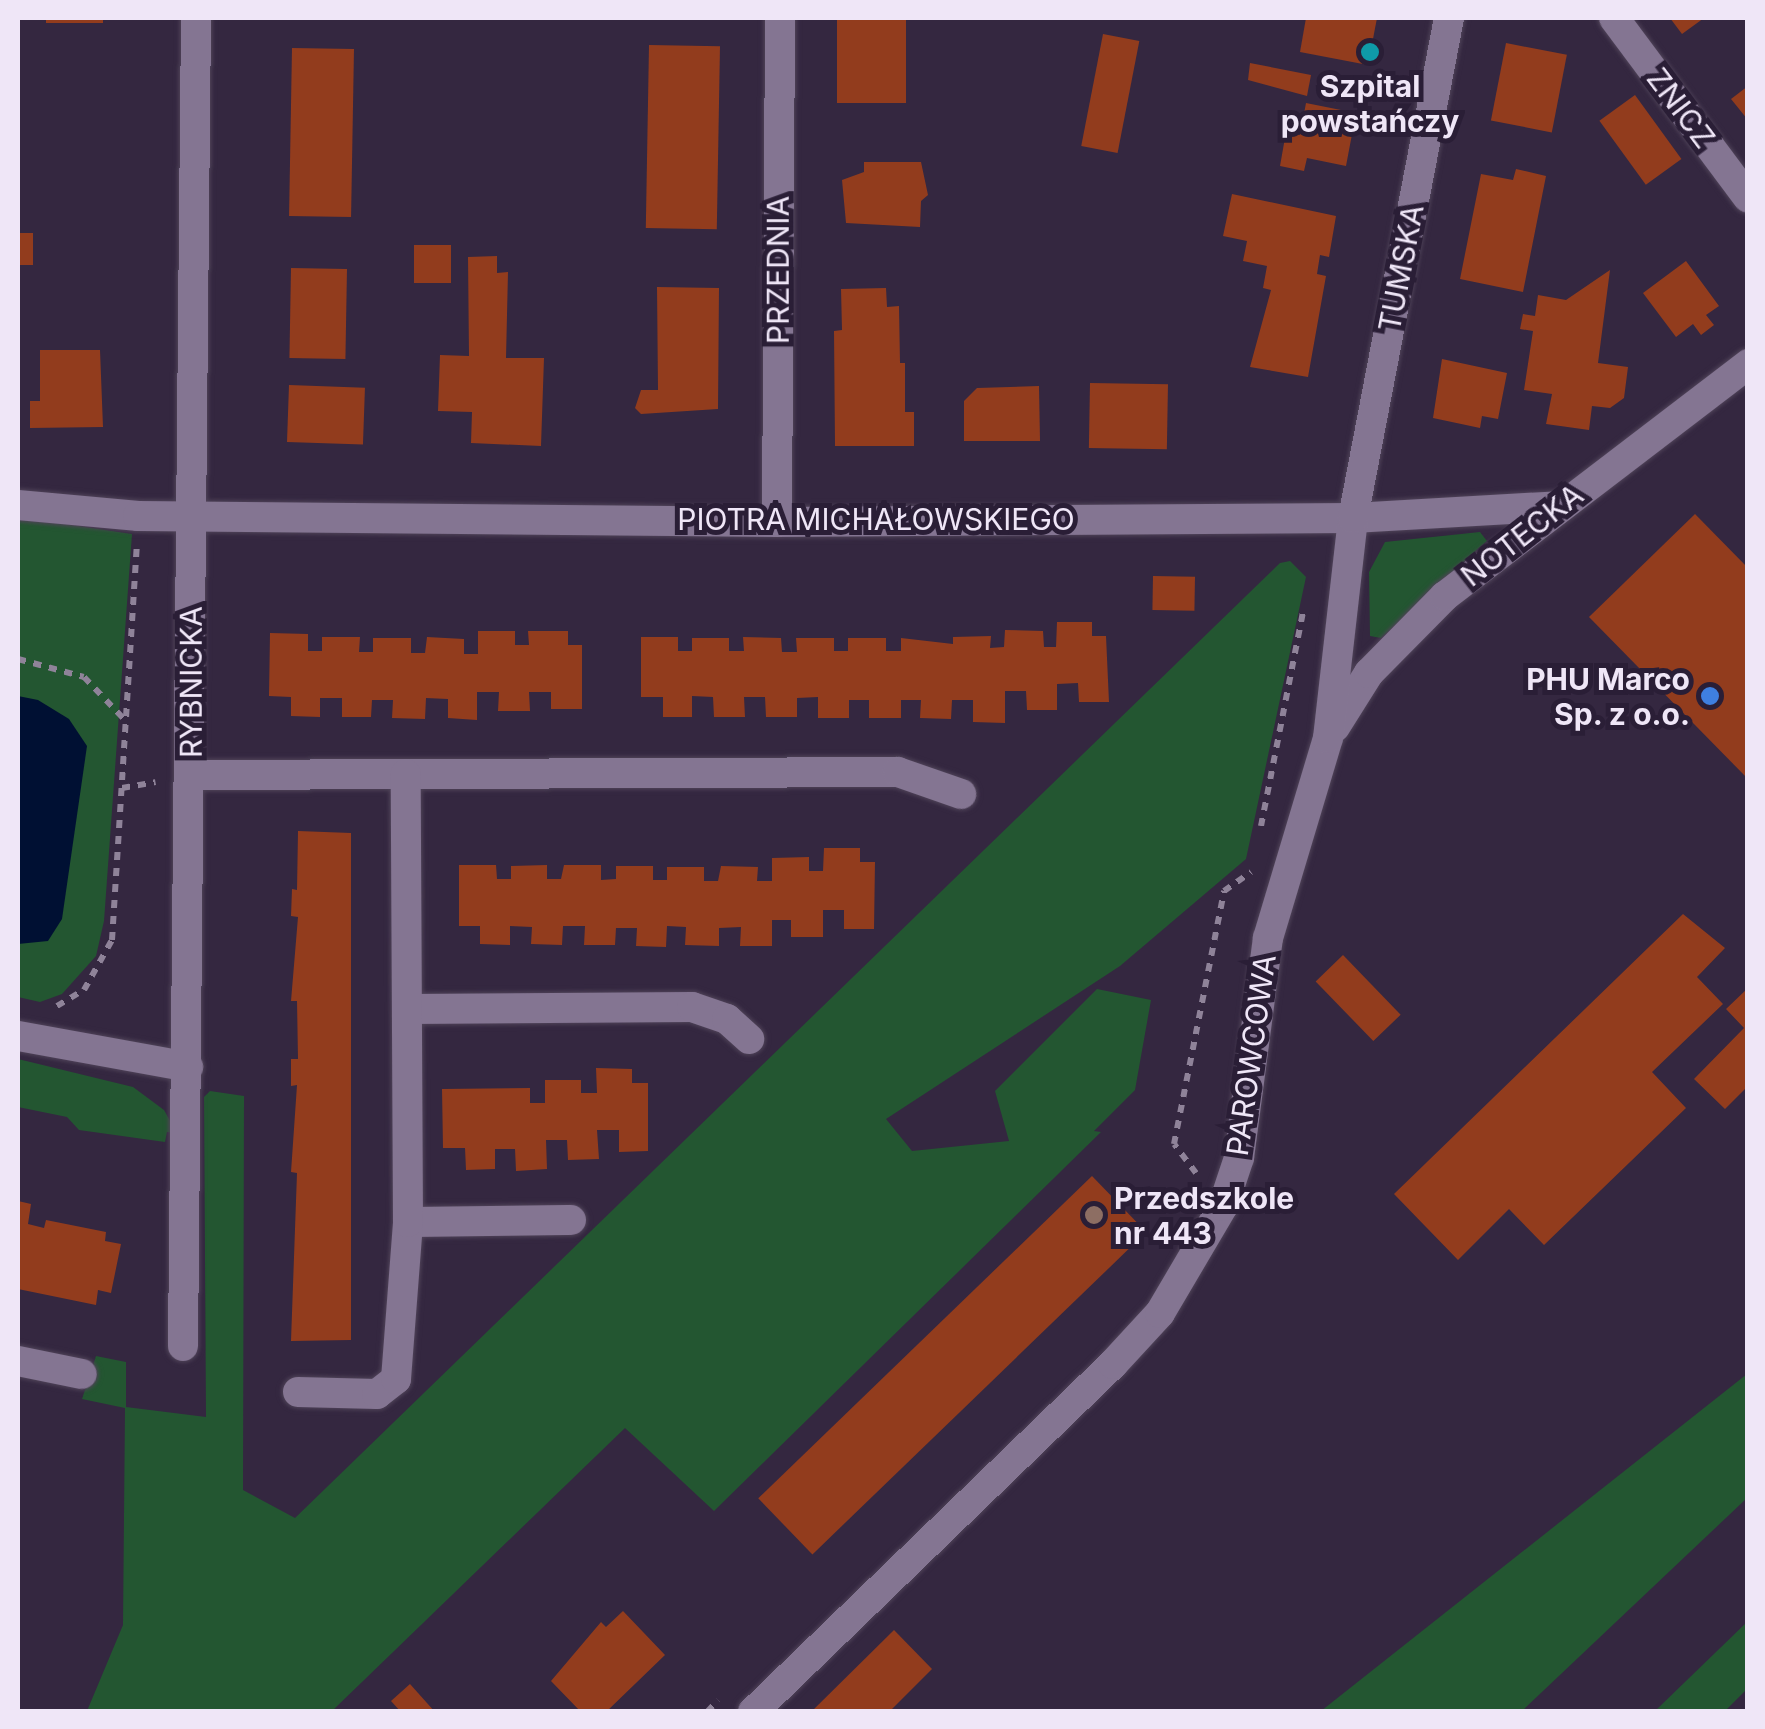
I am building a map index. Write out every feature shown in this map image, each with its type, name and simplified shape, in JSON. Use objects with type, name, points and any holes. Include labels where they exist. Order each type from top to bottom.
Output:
[{"type":"street","name":"RYBNICKA","points":[[183,1346],[196,18]]},
{"type":"street","name":"PRZEDNIA","points":[[777,522],[780,18]]},
{"type":"street","name":"TUMSKA","points":[[1353,518],[1449,18]]},
{"type":"street","name":"ZNICZ","points":[[1614,18],[1748,198]]},
{"type":"street","name":"NOTECKA","points":[[1328,738],[1369,673],[1444,596],[1748,364]]},
{"type":"street","name":"PIOTRA MICHAŁOWSKIEGO","points":[[18,505],[138,516],[777,522],[1353,518],[1559,506]]},
{"type":"street","name":"PAROWCOWA","points":[[753,1712],[1113,1364],[1197,1260],[1240,1158],[1268,938],[1328,738],[1353,518]]},
{"type":"street","points":[[191,775],[898,772],[961,794]]},
{"type":"street","points":[[298,1392],[377,1394],[396,1379],[408,1222],[406,774]]},
{"type":"street","points":[[408,1008],[692,1007],[727,1019],[749,1038]]},
{"type":"street","points":[[18,1036],[188,1067]]},
{"type":"street","points":[[408,1222],[571,1220]]},
{"type":"street","points":[[18,1361],[82,1374]]},
{"type":"path","points":[[50,1008],[84,990],[112,940],[138,516]]},
{"type":"path","points":[[1260,831],[1306,596]]},
{"type":"path","points":[[18,659],[84,677],[126,722]]},
{"type":"path","points":[[1191,1193],[1198,1175],[1174,1144],[1224,891],[1252,870],[1256,851]]},
{"type":"path","points":[[706,1712],[721,1698]]},
{"type":"green space","points":[[18,517],[132,534],[104,921],[96,956],[62,994],[40,1002],[18,997]]},
{"type":"green space","points":[[1480,532],[1487,541],[1381,638],[1370,636],[1369,572],[1385,542]]},
{"type":"green space","points":[[1290,561],[1306,577],[1246,859],[1120,966],[886,1119],[912,1151],[1009,1141],[995,1091],[1097,989],[1151,1000],[1135,1090],[1094,1131],[1101,1132],[714,1511],[625,1428],[332,1711],[87,1711],[123,1625],[125,1408],[82,1399],[96,1356],[126,1362],[126,1407],[206,1417],[204,1097],[210,1091],[244,1096],[243,1490],[295,1518],[1280,563]]},
{"type":"green space","points":[[18,1059],[133,1087],[164,1110],[177,1133],[167,1132],[165,1142],[79,1130],[67,1117],[18,1107]]},
{"type":"green space","points":[[1747,1374],[1747,1498],[1522,1711],[1321,1711]]},
{"type":"green space","points":[[1747,1622],[1747,1689],[1725,1711],[1655,1711]]},
{"type":"water","points":[[18,696],[38,700],[69,719],[87,746],[62,919],[48,941],[18,944]]},
{"type":"building","points":[[46,18],[103,18],[103,23],[46,23]]},
{"type":"building","points":[[837,18],[906,18],[906,103],[837,103]]},
{"type":"building","points":[[1306,18],[1377,18],[1368,65],[1300,52]]},
{"type":"building","points":[[1670,18],[1704,18],[1682,34]]},
{"type":"building","points":[[1103,34],[1139,41],[1118,153],[1081,146]]},
{"type":"building","points":[[1506,43],[1567,55],[1552,132],[1491,121]]},
{"type":"building","points":[[649,45],[720,46],[717,229],[646,228]]},
{"type":"building","points":[[292,48],[354,49],[351,217],[289,216]]},
{"type":"building","points":[[1250,63],[1311,75],[1307,96],[1248,80]]},
{"type":"building","points":[[1748,86],[1748,120],[1731,99]]},
{"type":"building","points":[[1635,95],[1681,159],[1646,185],[1599,121]]},
{"type":"building","points":[[1306,103],[1356,113],[1346,166],[1307,158],[1304,171],[1280,166],[1286,132],[1300,135]]},
{"type":"building","points":[[864,162],[921,162],[928,195],[921,201],[920,227],[846,223],[842,180],[864,172]]},
{"type":"building","points":[[1516,169],[1546,176],[1523,292],[1460,279],[1481,174],[1513,180]]},
{"type":"building","points":[[1232,194],[1336,216],[1329,257],[1320,255],[1317,274],[1326,276],[1308,377],[1250,367],[1271,290],[1263,288],[1267,266],[1243,261],[1247,241],[1223,236]]},
{"type":"building","points":[[18,233],[33,233],[33,265],[18,265]]},
{"type":"building","points":[[414,245],[451,245],[451,283],[414,283]]},
{"type":"building","points":[[497,256],[497,273],[508,272],[506,358],[544,358],[541,446],[471,443],[472,412],[438,411],[440,355],[469,356],[468,257]]},
{"type":"building","points":[[1686,261],[1719,306],[1706,315],[1714,325],[1701,335],[1693,324],[1676,337],[1643,293]]},
{"type":"building","points":[[291,268],[347,269],[345,359],[289,358]]},
{"type":"building","points":[[1610,270],[1598,363],[1628,367],[1624,398],[1610,408],[1592,406],[1589,430],[1546,424],[1552,394],[1524,390],[1533,331],[1520,329],[1523,314],[1535,316],[1538,295],[1566,300]]},
{"type":"building","points":[[657,287],[719,288],[718,409],[641,414],[635,408],[641,390],[658,390]]},
{"type":"building","points":[[886,288],[887,307],[899,306],[905,412],[914,412],[914,446],[835,446],[834,331],[842,330],[841,289]]},
{"type":"building","points":[[40,350],[100,350],[103,427],[30,428],[30,401],[40,401]]},
{"type":"building","points":[[1442,359],[1507,373],[1498,419],[1482,416],[1480,428],[1433,418]]},
{"type":"building","points":[[1090,383],[1168,384],[1167,449],[1089,448]]},
{"type":"building","points":[[289,385],[365,388],[363,445],[287,442]]},
{"type":"building","points":[[1039,386],[1040,441],[964,441],[964,401],[977,388]]},
{"type":"building","points":[[1695,514],[1748,568],[1748,779],[1589,617]]},
{"type":"building","points":[[1153,576],[1195,577],[1194,611],[1152,610]]},
{"type":"building","points":[[1057,622],[1092,622],[1092,636],[1106,636],[1109,702],[1079,702],[1078,683],[1057,684],[1057,710],[1027,710],[1026,691],[1005,691],[1005,723],[973,722],[973,700],[952,700],[951,719],[920,718],[921,700],[901,700],[901,718],[869,718],[869,700],[849,700],[849,718],[818,718],[818,697],[797,698],[797,717],[766,717],[765,697],[744,697],[745,717],[714,717],[713,697],[692,696],[692,717],[663,717],[663,697],[641,697],[641,637],[678,637],[678,651],[692,651],[692,638],[729,638],[729,651],[744,651],[743,637],[781,638],[782,652],[797,652],[796,638],[834,638],[834,651],[848,651],[848,638],[886,638],[886,651],[901,651],[901,638],[953,644],[953,637],[991,636],[990,648],[1004,647],[1005,630],[1043,631],[1044,647],[1056,647]]},
{"type":"building","points":[[478,631],[515,631],[515,645],[529,645],[528,631],[568,631],[568,645],[582,645],[582,709],[551,709],[551,692],[529,692],[530,711],[498,711],[499,692],[477,692],[477,720],[448,718],[448,699],[426,698],[425,719],[392,718],[393,700],[372,700],[371,717],[342,717],[342,698],[320,698],[320,717],[291,716],[291,697],[269,696],[270,633],[308,634],[308,651],[322,651],[322,637],[360,637],[359,652],[373,652],[373,638],[411,638],[411,653],[425,653],[427,637],[464,639],[464,654],[478,654]]},
{"type":"building","points":[[298,831],[351,833],[351,1340],[291,1341],[297,1173],[291,1172],[297,1085],[291,1086],[291,1059],[298,1059],[297,1001],[291,1001],[298,917],[291,916],[292,889],[297,890]]},
{"type":"building","points":[[824,848],[860,848],[860,862],[875,862],[874,929],[844,929],[844,910],[823,910],[823,937],[791,937],[791,920],[772,920],[772,946],[740,946],[741,927],[719,928],[719,946],[685,945],[686,927],[667,926],[666,947],[636,946],[637,928],[616,928],[615,945],[584,945],[585,926],[563,926],[562,945],[531,944],[532,927],[510,926],[510,945],[480,944],[480,926],[459,926],[459,865],[496,865],[497,879],[511,879],[511,866],[547,865],[547,879],[561,879],[564,865],[601,865],[601,880],[616,879],[616,866],[653,866],[653,880],[667,880],[667,867],[704,867],[704,881],[718,881],[721,866],[758,867],[757,881],[772,881],[772,858],[809,857],[809,871],[823,871]]},
{"type":"building","points":[[1683,914],[1725,948],[1697,977],[1723,1004],[1652,1072],[1686,1108],[1544,1245],[1509,1209],[1458,1260],[1394,1194]]},
{"type":"building","points":[[1343,955],[1401,1015],[1373,1041],[1316,981]]},
{"type":"building","points":[[1748,988],[1748,1086],[1725,1109],[1694,1079],[1744,1028],[1726,1009]]},
{"type":"building","points":[[596,1068],[632,1069],[632,1083],[648,1083],[648,1151],[619,1152],[619,1130],[597,1130],[599,1159],[568,1160],[567,1140],[546,1140],[547,1169],[516,1171],[515,1149],[495,1149],[495,1169],[466,1170],[465,1148],[443,1148],[442,1089],[530,1088],[530,1103],[545,1103],[545,1080],[581,1080],[581,1093],[597,1093]]},
{"type":"building","points":[[1092,1176],[1146,1232],[812,1554],[758,1498]]},
{"type":"building","points":[[18,1201],[31,1204],[28,1224],[44,1228],[46,1220],[106,1232],[105,1241],[121,1244],[111,1293],[98,1290],[96,1305],[18,1289]]},
{"type":"building","points":[[623,1611],[665,1655],[606,1712],[581,1712],[551,1681],[601,1622],[606,1627]]},
{"type":"building","points":[[894,1630],[932,1669],[889,1712],[811,1712]]},
{"type":"building","points":[[410,1684],[435,1712],[401,1712],[391,1701]]},
{"type":"place","name":"Szpital powstańczy","points":[[1370,52]]},
{"type":"place","name":"PHU Marco Sp. z o.o.","points":[[1710,696]]},
{"type":"place","name":"Przedszkole nr 443","points":[[1094,1215]]}]
